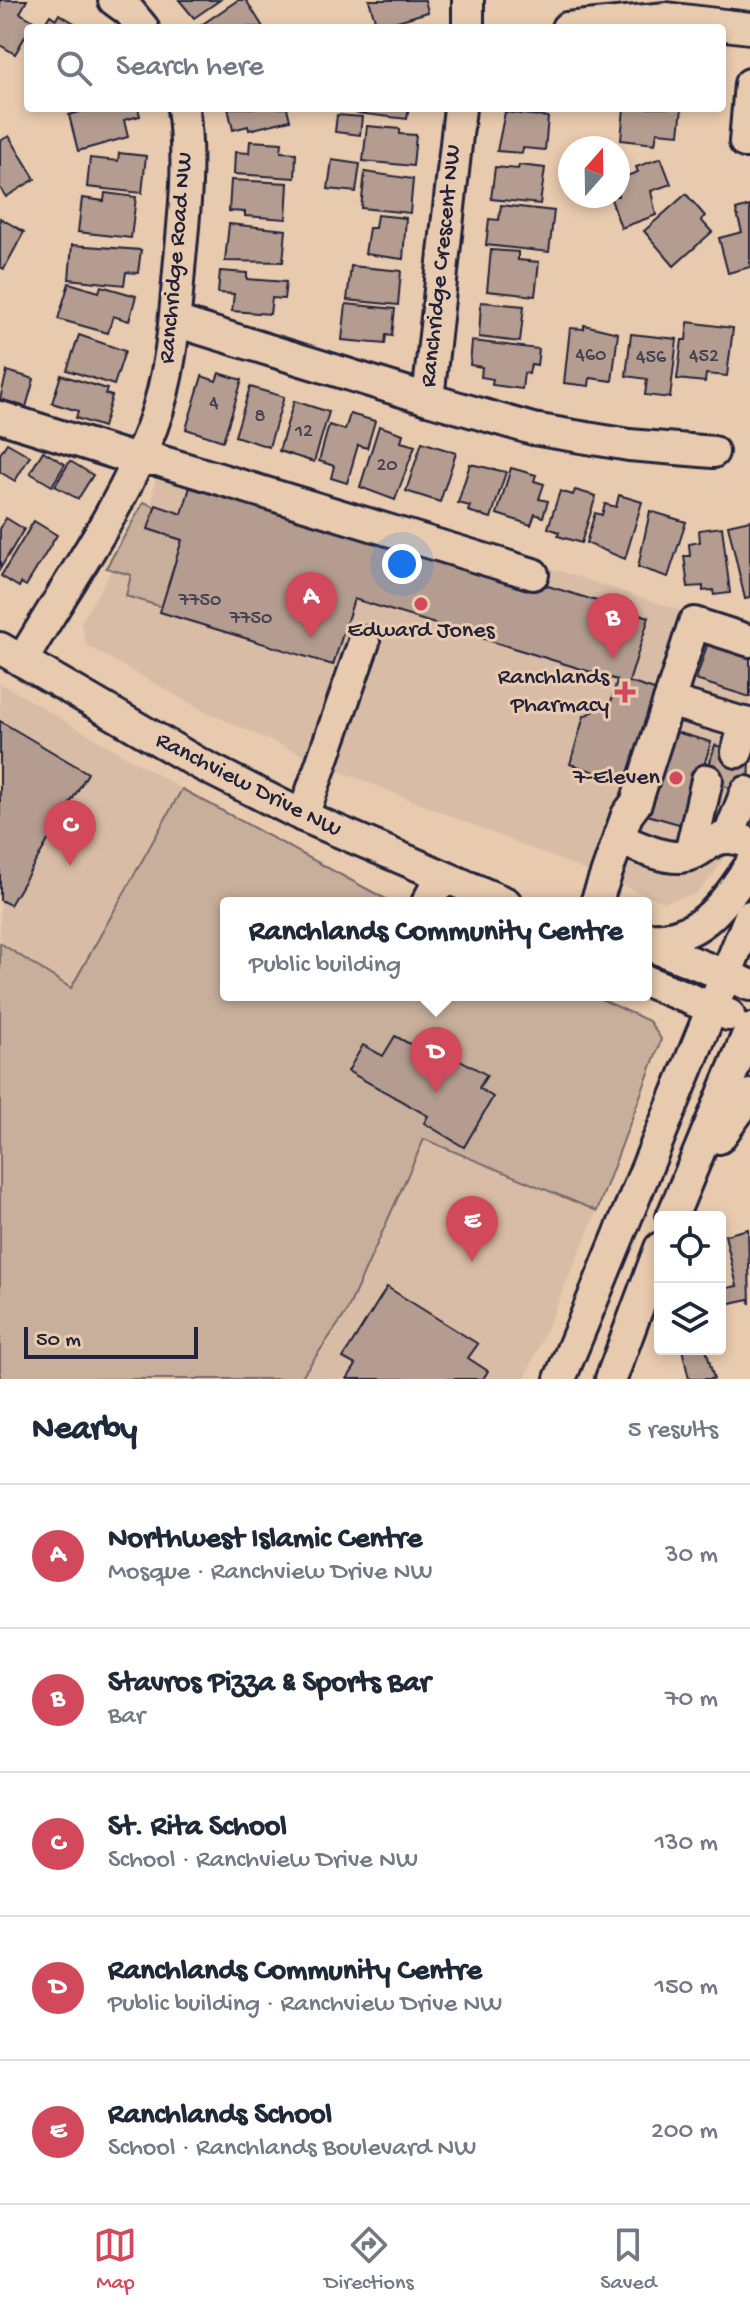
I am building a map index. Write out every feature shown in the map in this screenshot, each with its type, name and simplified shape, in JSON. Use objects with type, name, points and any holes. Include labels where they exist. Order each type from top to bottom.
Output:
[{"type":"street","points":[[114,0],[140,24]]},
{"type":"street","points":[[468,0],[468,24]]},
{"type":"street","points":[[607,24],[666,18],[716,24]]},
{"type":"street","points":[[726,25],[750,28]]},
{"type":"street","points":[[745,142],[750,84]]},
{"type":"street","name":"Ranchridge Road NW","points":[[11,655],[137,460],[152,426],[164,383],[175,321],[187,193],[188,140],[184,112]]},
{"type":"street","name":"Ranchridge Crescent NW","points":[[175,321],[428,399],[460,112]]},
{"type":"street","points":[[428,399],[533,429],[629,445],[713,452]]},
{"type":"street","points":[[0,417],[137,460],[157,460],[533,574]]},
{"type":"street","points":[[598,897],[627,815],[636,803],[694,623],[750,641]]},
{"type":"street","points":[[303,816],[364,642]]},
{"type":"street","name":"Ranchview Drive NW","points":[[11,655],[144,734],[303,816],[492,897]]},
{"type":"street","points":[[669,701],[735,733]]},
{"type":"street","points":[[720,843],[727,786],[720,843]]},
{"type":"street","points":[[619,839],[668,855],[720,843]]},
{"type":"street","points":[[652,940],[699,928],[723,905],[750,866]]},
{"type":"street","points":[[430,897],[435,888],[449,879]]},
{"type":"street","points":[[560,1379],[712,1009],[738,980],[750,916]]},
{"type":"street","points":[[652,944],[738,980]]},
{"type":"street","points":[[652,984],[750,1026],[674,1210]]},
{"type":"street","points":[[674,1210],[750,1095]]},
{"type":"street","points":[[611,1379],[654,1264]]},
{"type":"shaded area","points":[[159,454],[529,561],[750,633],[750,815],[710,879],[696,894],[664,902],[335,769],[204,711],[86,645],[81,622],[152,502]]},
{"type":"shaded area","points":[[144,502],[155,507],[149,529],[182,540],[162,607],[126,596],[131,575],[106,568]]},
{"type":"shaded area","points":[[0,683],[182,789],[71,988],[0,943]]},
{"type":"shaded area","points":[[182,789],[382,897],[220,897],[220,1001],[605,1001],[649,1021],[661,1039],[597,1211],[424,1139],[346,1313],[300,1379],[0,1379],[0,943],[71,988]]},
{"type":"shaded area","points":[[424,1138],[597,1211],[525,1379],[300,1379],[346,1313]]},
{"type":"building","points":[[0,0],[27,0],[20,13],[34,21],[24,24],[24,38],[15,54],[0,45]]},
{"type":"building","points":[[179,0],[220,0],[194,18]]},
{"type":"building","points":[[238,0],[246,0],[261,24],[203,24]]},
{"type":"building","points":[[369,0],[425,0],[428,12],[387,24],[376,24]]},
{"type":"building","points":[[59,14],[76,24],[44,24],[50,15],[56,19]]},
{"type":"building","points":[[79,112],[139,112],[140,116],[124,120],[128,137],[78,151],[69,115]]},
{"type":"building","points":[[229,112],[288,112],[290,120],[249,130],[248,126],[233,130]]},
{"type":"building","points":[[355,112],[408,112],[407,119]]},
{"type":"building","points":[[505,112],[548,117],[545,150],[523,148],[522,153],[497,151]]},
{"type":"building","points":[[624,112],[682,112],[679,134],[657,132],[655,144],[630,141],[630,136],[621,136]]},
{"type":"building","points":[[337,115],[362,117],[360,135],[335,132]]},
{"type":"building","points":[[367,126],[400,129],[400,134],[416,135],[413,166],[363,161]]},
{"type":"building","points":[[9,136],[35,179],[6,197],[0,188],[0,141]]},
{"type":"building","points":[[250,141],[282,143],[281,152],[296,153],[295,178],[234,174],[235,152],[249,153]]},
{"type":"building","points":[[119,153],[146,156],[142,193],[87,187],[90,158],[118,161]]},
{"type":"building","points":[[661,158],[671,184],[651,191],[656,215],[621,228],[614,208],[630,208],[630,175],[638,172],[636,167]]},
{"type":"building","points":[[332,160],[360,164],[356,192],[328,189]]},
{"type":"building","points":[[519,165],[545,168],[540,204],[491,199],[495,167],[518,169]]},
{"type":"building","points":[[365,172],[413,179],[410,213],[361,208]]},
{"type":"building","points":[[231,180],[288,183],[286,219],[245,216],[245,212],[229,211]]},
{"type":"building","points":[[105,193],[136,197],[131,238],[78,232],[82,198],[104,201]]},
{"type":"building","points":[[686,194],[705,216],[701,220],[712,232],[674,266],[644,231]]},
{"type":"building","points":[[501,205],[554,211],[549,252],[486,245],[489,219],[499,220]]},
{"type":"building","points":[[750,206],[750,267],[728,273],[719,238],[742,232],[736,210]]},
{"type":"building","points":[[377,215],[406,218],[403,259],[365,254],[369,228],[375,228]]},
{"type":"building","points":[[0,218],[24,232],[4,269],[0,267]]},
{"type":"building","points":[[229,224],[286,230],[283,262],[225,261]]},
{"type":"building","points":[[72,245],[141,250],[138,273],[126,272],[124,285],[69,279]]},
{"type":"building","points":[[491,250],[518,252],[518,260],[539,262],[535,296],[487,291]]},
{"type":"building","points":[[351,266],[401,271],[398,305],[347,300]]},
{"type":"building","points":[[220,271],[247,273],[247,279],[286,282],[284,299],[272,298],[270,314],[232,311],[234,294],[218,293]]},
{"type":"building","points":[[69,283],[99,292],[101,286],[136,296],[129,321],[113,316],[108,333],[58,319]]},
{"type":"building","points":[[481,302],[524,306],[520,342],[479,337]]},
{"type":"building","points":[[346,304],[395,309],[392,336],[386,335],[385,344],[342,340]]},
{"type":"building","points":[[688,322],[733,328],[727,376],[706,374],[705,382],[677,379],[682,340],[686,340]]},
{"type":"building","points":[[584,325],[618,333],[612,381],[590,378],[589,386],[564,383],[570,328],[584,329]]},
{"type":"building","points":[[631,334],[677,339],[670,398],[645,395],[647,379],[626,376]]},
{"type":"building","points":[[79,335],[125,351],[114,385],[67,370]]},
{"type":"building","points":[[472,341],[539,349],[537,365],[531,364],[529,374],[524,373],[522,389],[492,385],[493,379],[481,377],[482,367],[470,365]]},
{"type":"building","points":[[7,371],[34,379],[26,407],[0,399]]},
{"type":"building","points":[[219,373],[242,380],[223,441],[186,429],[202,376],[216,381]]},
{"type":"building","points":[[61,375],[107,389],[105,394],[112,396],[103,427],[76,418],[78,411],[52,403]]},
{"type":"building","points":[[250,387],[284,397],[269,447],[235,436]]},
{"type":"building","points":[[294,401],[329,412],[314,462],[279,451]]},
{"type":"building","points":[[350,414],[375,421],[367,448],[358,445],[347,483],[331,478],[334,466],[319,461],[329,425],[345,430]]},
{"type":"building","points":[[379,426],[403,434],[401,442],[415,446],[395,500],[360,487]]},
{"type":"building","points":[[422,442],[456,453],[440,502],[406,491]]},
{"type":"building","points":[[7,443],[30,456],[15,481],[0,472],[0,454]]},
{"type":"building","points":[[43,451],[65,464],[52,486],[30,473]]},
{"type":"building","points":[[70,461],[93,475],[78,499],[55,486]]},
{"type":"building","points":[[470,464],[506,472],[491,518],[468,511],[470,506],[458,503]]},
{"type":"building","points":[[511,468],[536,475],[534,481],[544,484],[539,499],[548,501],[543,517],[535,514],[531,525],[497,514]]},
{"type":"building","points":[[193,477],[649,617],[629,682],[664,693],[636,785],[570,764],[584,716],[611,702],[617,680],[354,599],[333,665],[160,612],[182,540],[148,529],[156,505],[182,514]]},
{"type":"building","points":[[575,490],[596,496],[581,543],[558,536],[559,532],[548,528],[560,491],[573,495]]},
{"type":"building","points":[[619,495],[642,502],[625,559],[586,543],[595,513],[602,515],[605,504],[616,507]]},
{"type":"building","points":[[650,511],[686,522],[668,577],[638,567]]},
{"type":"building","points":[[6,518],[24,529],[0,569],[0,529]]},
{"type":"building","points":[[750,520],[750,598],[745,599],[728,525]]},
{"type":"building","points":[[34,521],[57,535],[26,586],[21,583],[19,587],[1,576]]},
{"type":"building","points":[[722,527],[730,593],[714,595],[713,590],[703,591],[703,586],[688,587],[684,556],[690,556],[689,544],[700,542],[699,530]]},
{"type":"building","points":[[709,639],[750,651],[750,697],[696,680]]},
{"type":"building","points":[[0,721],[88,773],[10,905],[0,900]]},
{"type":"building","name":"7-Eleven","points":[[665,729],[711,742],[686,826],[640,813]]},
{"type":"building","points":[[715,745],[750,756],[749,793],[705,779]]},
{"type":"building","points":[[395,1036],[430,1055],[435,1046],[487,1075],[479,1088],[493,1097],[464,1147],[424,1123],[428,1116],[348,1071],[363,1045],[383,1056]]},
{"type":"building","points":[[748,1229],[750,1304],[749,1299],[726,1304],[726,1288],[737,1286],[726,1235]]},
{"type":"building","points":[[387,1287],[478,1344],[468,1358],[488,1371],[483,1379],[347,1379],[356,1365],[343,1358]]},
{"type":"building","points":[[683,1355],[708,1355],[714,1379],[689,1379]]},
{"type":"tunnel","points":[[727,786],[737,752]]},
{"type":"place","name":"Edward Jones","points":[[421,604]]},
{"type":"place","name":"Northwest Islamic Centre","points":[[311,638]]},
{"type":"place","name":"Stavros Pizza & Sports Bar","points":[[613,659]]},
{"type":"place","name":"Ranchlands Pharmacy","points":[[625,692]]},
{"type":"place","name":"7-Eleven","points":[[676,778]]},
{"type":"place","name":"St. Rita School","points":[[70,866]]},
{"type":"place","name":"Ranchlands Community Centre","points":[[436,1093]]},
{"type":"place","name":"Ranchlands School","points":[[472,1262]]}]
